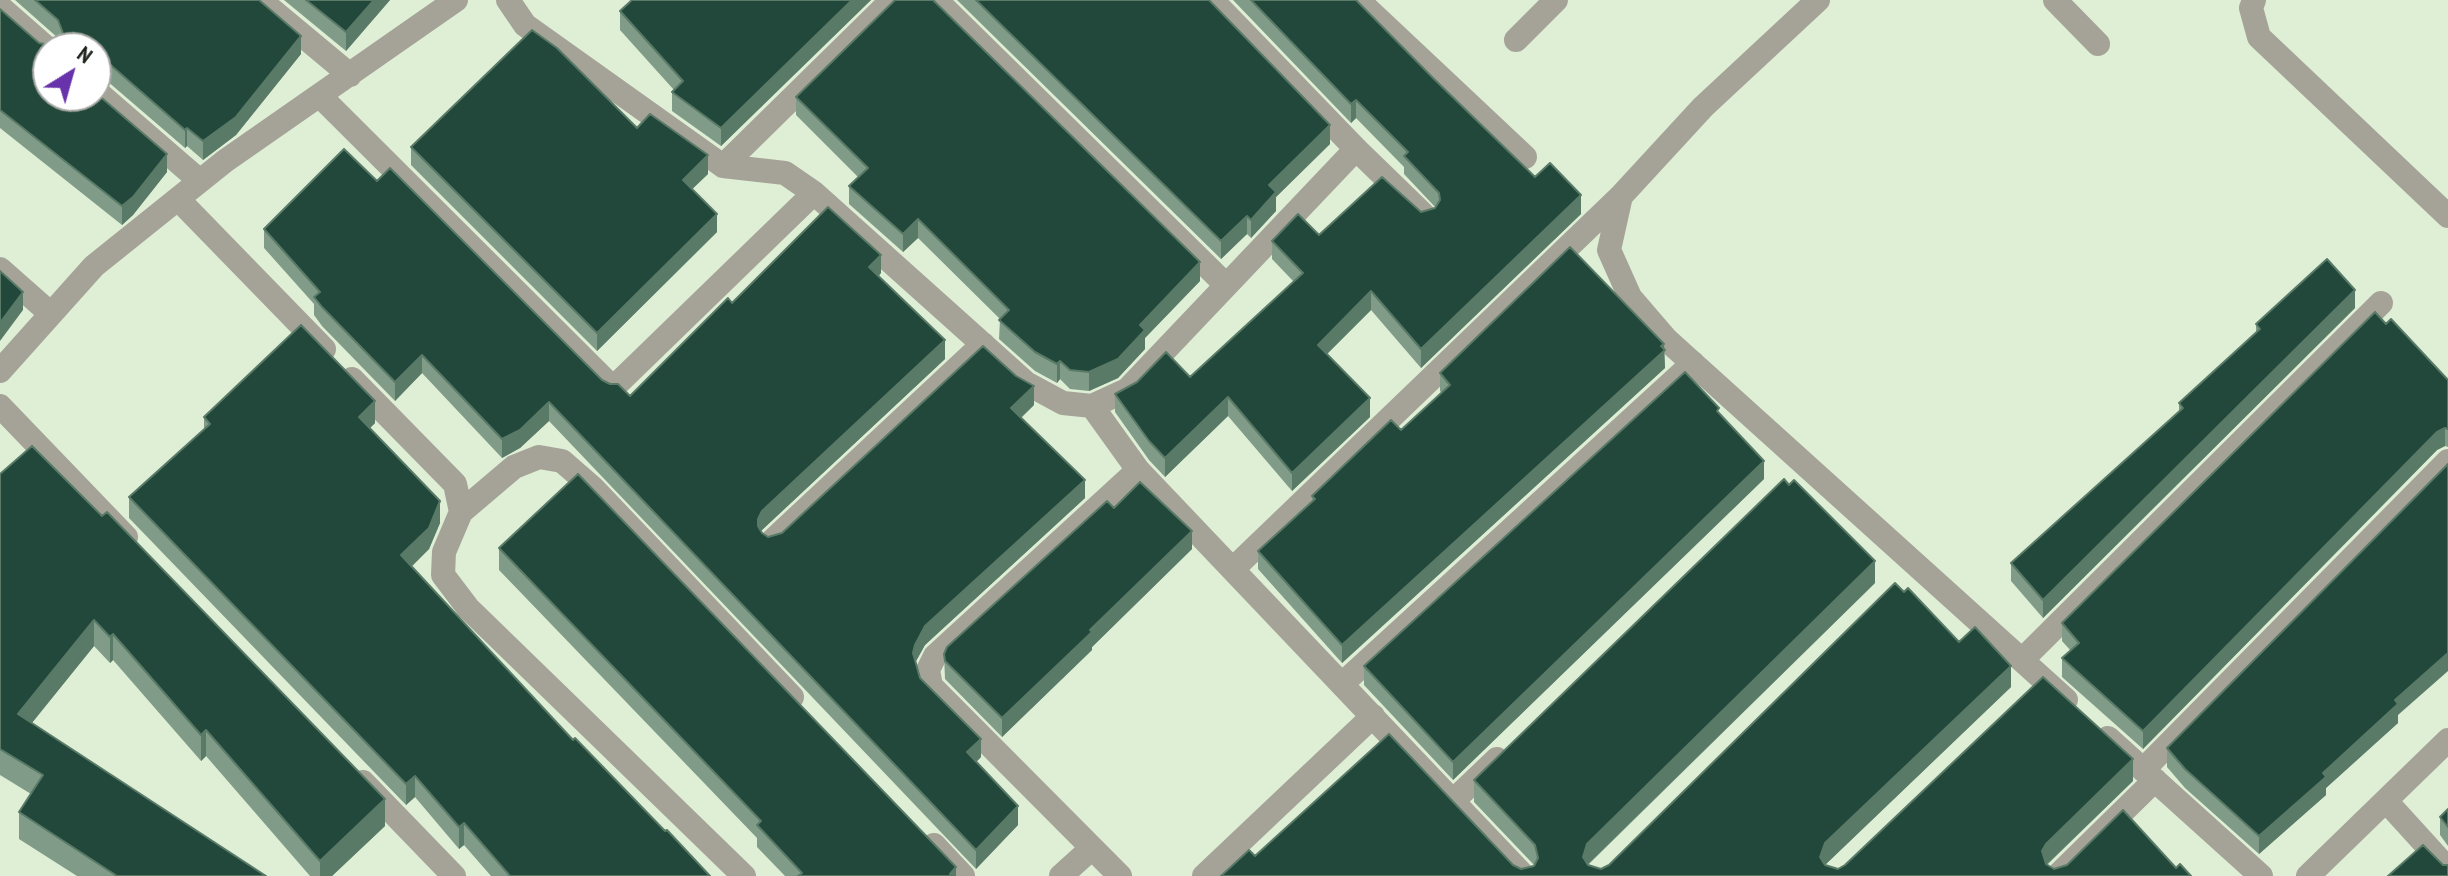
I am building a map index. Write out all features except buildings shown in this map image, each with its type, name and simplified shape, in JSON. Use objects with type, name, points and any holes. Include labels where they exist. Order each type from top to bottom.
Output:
[{"type":"street","points":[[260,0],[350,75]]},
{"type":"street","points":[[0,371],[94,266],[200,181],[456,0]]},
{"type":"street","points":[[508,0],[525,25],[723,166],[785,173],[814,193],[1026,383],[1063,403],[1092,406],[1127,390],[1356,149]]},
{"type":"street","points":[[723,166],[892,0]]},
{"type":"street","points":[[936,0],[1225,284]]},
{"type":"street","points":[[1212,0],[1425,216]]},
{"type":"street","points":[[1358,0],[1525,157]]},
{"type":"street","points":[[1516,40],[1556,0]]},
{"type":"street","points":[[1234,568],[1621,196],[1703,107],[1818,0]]},
{"type":"street","points":[[2055,0],[2098,44]]},
{"type":"street","points":[[2254,0],[2251,8],[2259,37],[2448,216]]},
{"type":"street","points":[[0,7],[32,35]]},
{"type":"street","points":[[320,96],[613,388],[814,193]]},
{"type":"street","points":[[112,105],[200,181]]},
{"type":"street","points":[[1621,196],[1609,250],[1630,297],[1667,340],[1803,462],[1909,569],[2022,660],[2036,684],[2149,775],[2261,876]]},
{"type":"street","points":[[178,199],[455,484],[461,512]]},
{"type":"street","points":[[0,269],[51,314]]},
{"type":"street","points":[[2022,660],[2381,303]]},
{"type":"street","points":[[772,541],[983,344]]},
{"type":"street","points":[[1342,684],[1693,363]]},
{"type":"street","points":[[0,406],[144,555]]},
{"type":"street","points":[[1092,406],[1138,470],[1524,876]]},
{"type":"street","points":[[744,876],[468,608],[443,575],[444,552],[461,512],[514,467],[539,457],[562,461],[593,488],[811,716]]},
{"type":"street","points":[[2057,876],[2448,461]]},
{"type":"street","points":[[1781,484],[1803,462]]},
{"type":"street","points":[[1120,876],[931,686],[928,670],[935,656],[1138,470]]},
{"type":"street","points":[[1204,876],[1373,716]]},
{"type":"street","points":[[2311,875],[2448,740]]},
{"type":"street","points":[[1453,801],[1510,747]]},
{"type":"street","points":[[344,761],[454,876]]},
{"type":"street","points":[[2387,802],[2448,869]]},
{"type":"street","points":[[920,830],[963,876]]},
{"type":"street","points":[[1061,876],[1092,848]]}]
